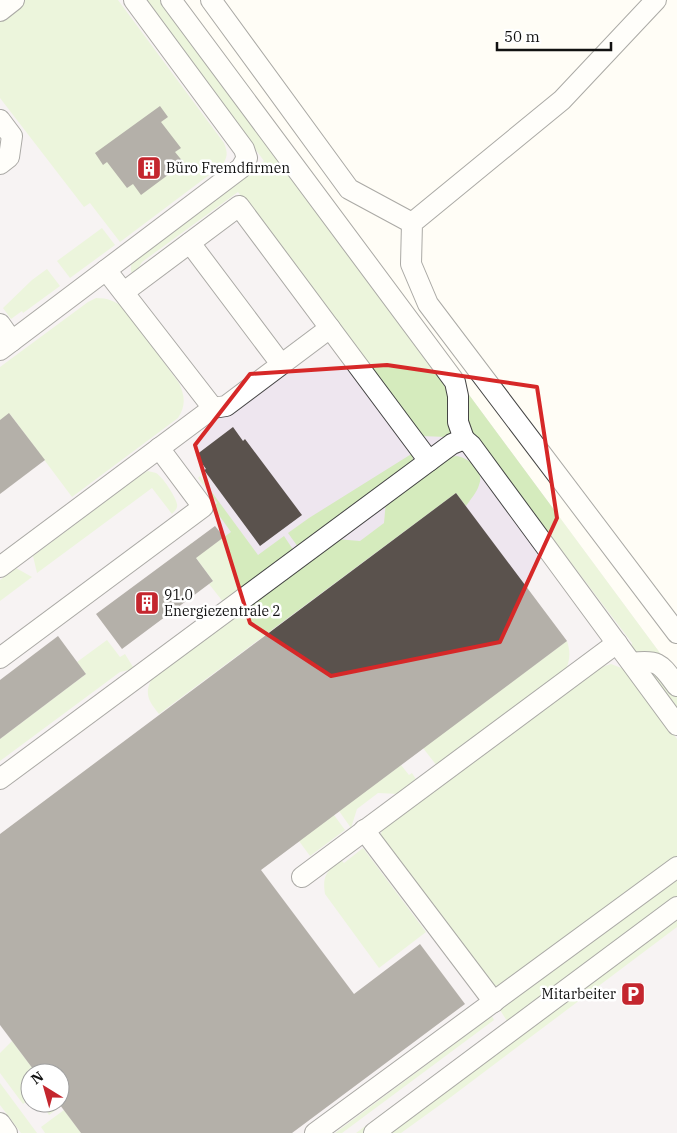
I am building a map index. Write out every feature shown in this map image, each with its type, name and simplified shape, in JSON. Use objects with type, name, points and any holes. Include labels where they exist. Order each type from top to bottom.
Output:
[{"type":"lane","points":[[0,11],[14,0]]},
{"type":"lane","points":[[0,324],[6,345],[241,168],[247,158],[244,149],[134,0]]},
{"type":"lane","points":[[171,0],[455,382],[458,396],[458,422],[464,439],[471,445],[677,724]]},
{"type":"lane","points":[[211,0],[349,189],[412,223]]},
{"type":"lane","points":[[656,0],[562,100],[412,223],[411,264],[428,304],[677,632]]},
{"type":"lane","points":[[0,120],[12,136],[8,157],[0,164]]},
{"type":"lane","points":[[124,292],[239,206],[429,461]]},
{"type":"lane","points":[[190,242],[281,364]]},
{"type":"lane","points":[[106,270],[213,408]]},
{"type":"lane","points":[[0,567],[213,408],[226,406],[330,328]]},
{"type":"lane","points":[[0,780],[452,444],[464,439]]},
{"type":"lane","points":[[0,658],[203,507],[159,448]]},
{"type":"lane","points":[[302,877],[617,643]]},
{"type":"lane","points":[[632,663],[646,661],[661,664],[677,686]]},
{"type":"lane","points":[[364,830],[494,1002]]},
{"type":"lane","points":[[315,1133],[677,867]]},
{"type":"lane","points":[[374,1133],[677,907]]},
{"type":"lane","points":[[0,1123],[7,1133]]},
{"type":"highlighted area","points":[[387,365],[537,387],[557,518],[500,642],[331,676],[250,623],[195,445],[250,374]]},
{"type":"shaded area","points":[[0,0],[177,0],[677,676],[677,1133],[0,1133]]},
{"type":"green space","points":[[20,0],[118,0],[224,143],[227,155],[221,166],[120,242],[90,203],[84,207],[0,98],[0,15]]},
{"type":"green space","points":[[144,0],[177,0],[677,676],[677,712],[631,651],[632,643],[465,423],[446,437],[421,436],[238,192],[142,262],[133,277],[131,265],[136,255],[264,161]]},
{"type":"green space","points":[[102,228],[115,245],[70,278],[57,261]]},
{"type":"green space","points":[[47,269],[60,286],[23,313],[22,311],[11,319],[3,308],[32,280]]},
{"type":"green space","points":[[96,298],[111,300],[124,308],[179,383],[183,405],[178,418],[72,497],[10,414],[0,420],[0,367]]},
{"type":"green space","points":[[413,453],[413,462],[298,547],[288,533]]},
{"type":"green space","points":[[457,456],[471,462],[480,475],[478,488],[466,506],[456,493],[159,714],[148,696],[149,687],[154,675],[336,539],[360,541],[384,523],[386,501],[449,457]]},
{"type":"green space","points":[[148,471],[159,475],[174,497],[177,507],[172,514],[152,488],[37,573],[33,556]]},
{"type":"green space","points":[[200,476],[258,555],[284,536],[294,551],[224,603],[209,584],[213,581],[188,547],[191,543],[200,554],[231,532],[213,507],[217,503],[198,478]]},
{"type":"green space","points":[[16,568],[32,577],[0,601],[0,580]]},
{"type":"green space","points":[[107,640],[120,657],[125,654],[133,667],[120,672],[0,761],[0,739],[86,674],[77,662]]},
{"type":"green space","points":[[567,641],[569,657],[564,673],[437,766],[423,748]]},
{"type":"green space","points":[[611,664],[624,669],[677,739],[677,858],[502,985],[496,986],[490,983],[380,836],[386,825],[596,669]]},
{"type":"green space","points":[[401,765],[409,775],[412,773],[417,781],[399,794],[378,793],[357,809],[351,828],[339,811]]},
{"type":"green space","points":[[334,815],[345,830],[310,856],[299,841]]},
{"type":"green space","points":[[363,848],[426,932],[379,968],[325,894],[324,882],[329,871],[340,859],[344,863]]},
{"type":"green space","points":[[677,878],[677,927],[401,1133],[356,1133],[507,1021],[500,1010]]},
{"type":"green space","points":[[492,1016],[494,1020],[342,1133],[335,1133]]},
{"type":"green space","points":[[12,1041],[28,1063],[20,1063],[20,1100],[0,1073],[0,1053]]},
{"type":"green space","points":[[0,1083],[20,1110],[20,1113],[22,1113],[37,1133],[21,1133],[0,1105]]},
{"type":"green space","points":[[60,1113],[66,1113],[81,1133],[45,1133],[41,1127]]},
{"type":"building","points":[[160,106],[168,117],[161,122],[181,148],[175,152],[184,163],[141,195],[133,184],[127,188],[107,162],[103,165],[95,153]]},
{"type":"building","points":[[9,413],[45,460],[0,494],[0,420]]},
{"type":"building","points":[[233,427],[243,441],[245,439],[302,515],[260,546],[204,470],[206,469],[196,455]]},
{"type":"building","points":[[456,493],[567,641],[261,870],[354,994],[420,944],[465,1004],[292,1133],[81,1133],[66,1113],[70,1113],[70,1063],[28,1063],[0,1025],[0,834]]},
{"type":"building","name":"91.0 Energiezentrale 2","points":[[215,526],[224,537],[196,558],[213,581],[122,649],[96,614]]},
{"type":"building","points":[[58,636],[86,674],[0,739],[0,680]]},
{"type":"place","name":"Büro Fremdfirmen","points":[[149,168]]},
{"type":"place","name":"91.0 Energiezentrale 2","points":[[147,603]]},
{"type":"place","name":"Mitarbeiter","points":[[633,994]]}]
